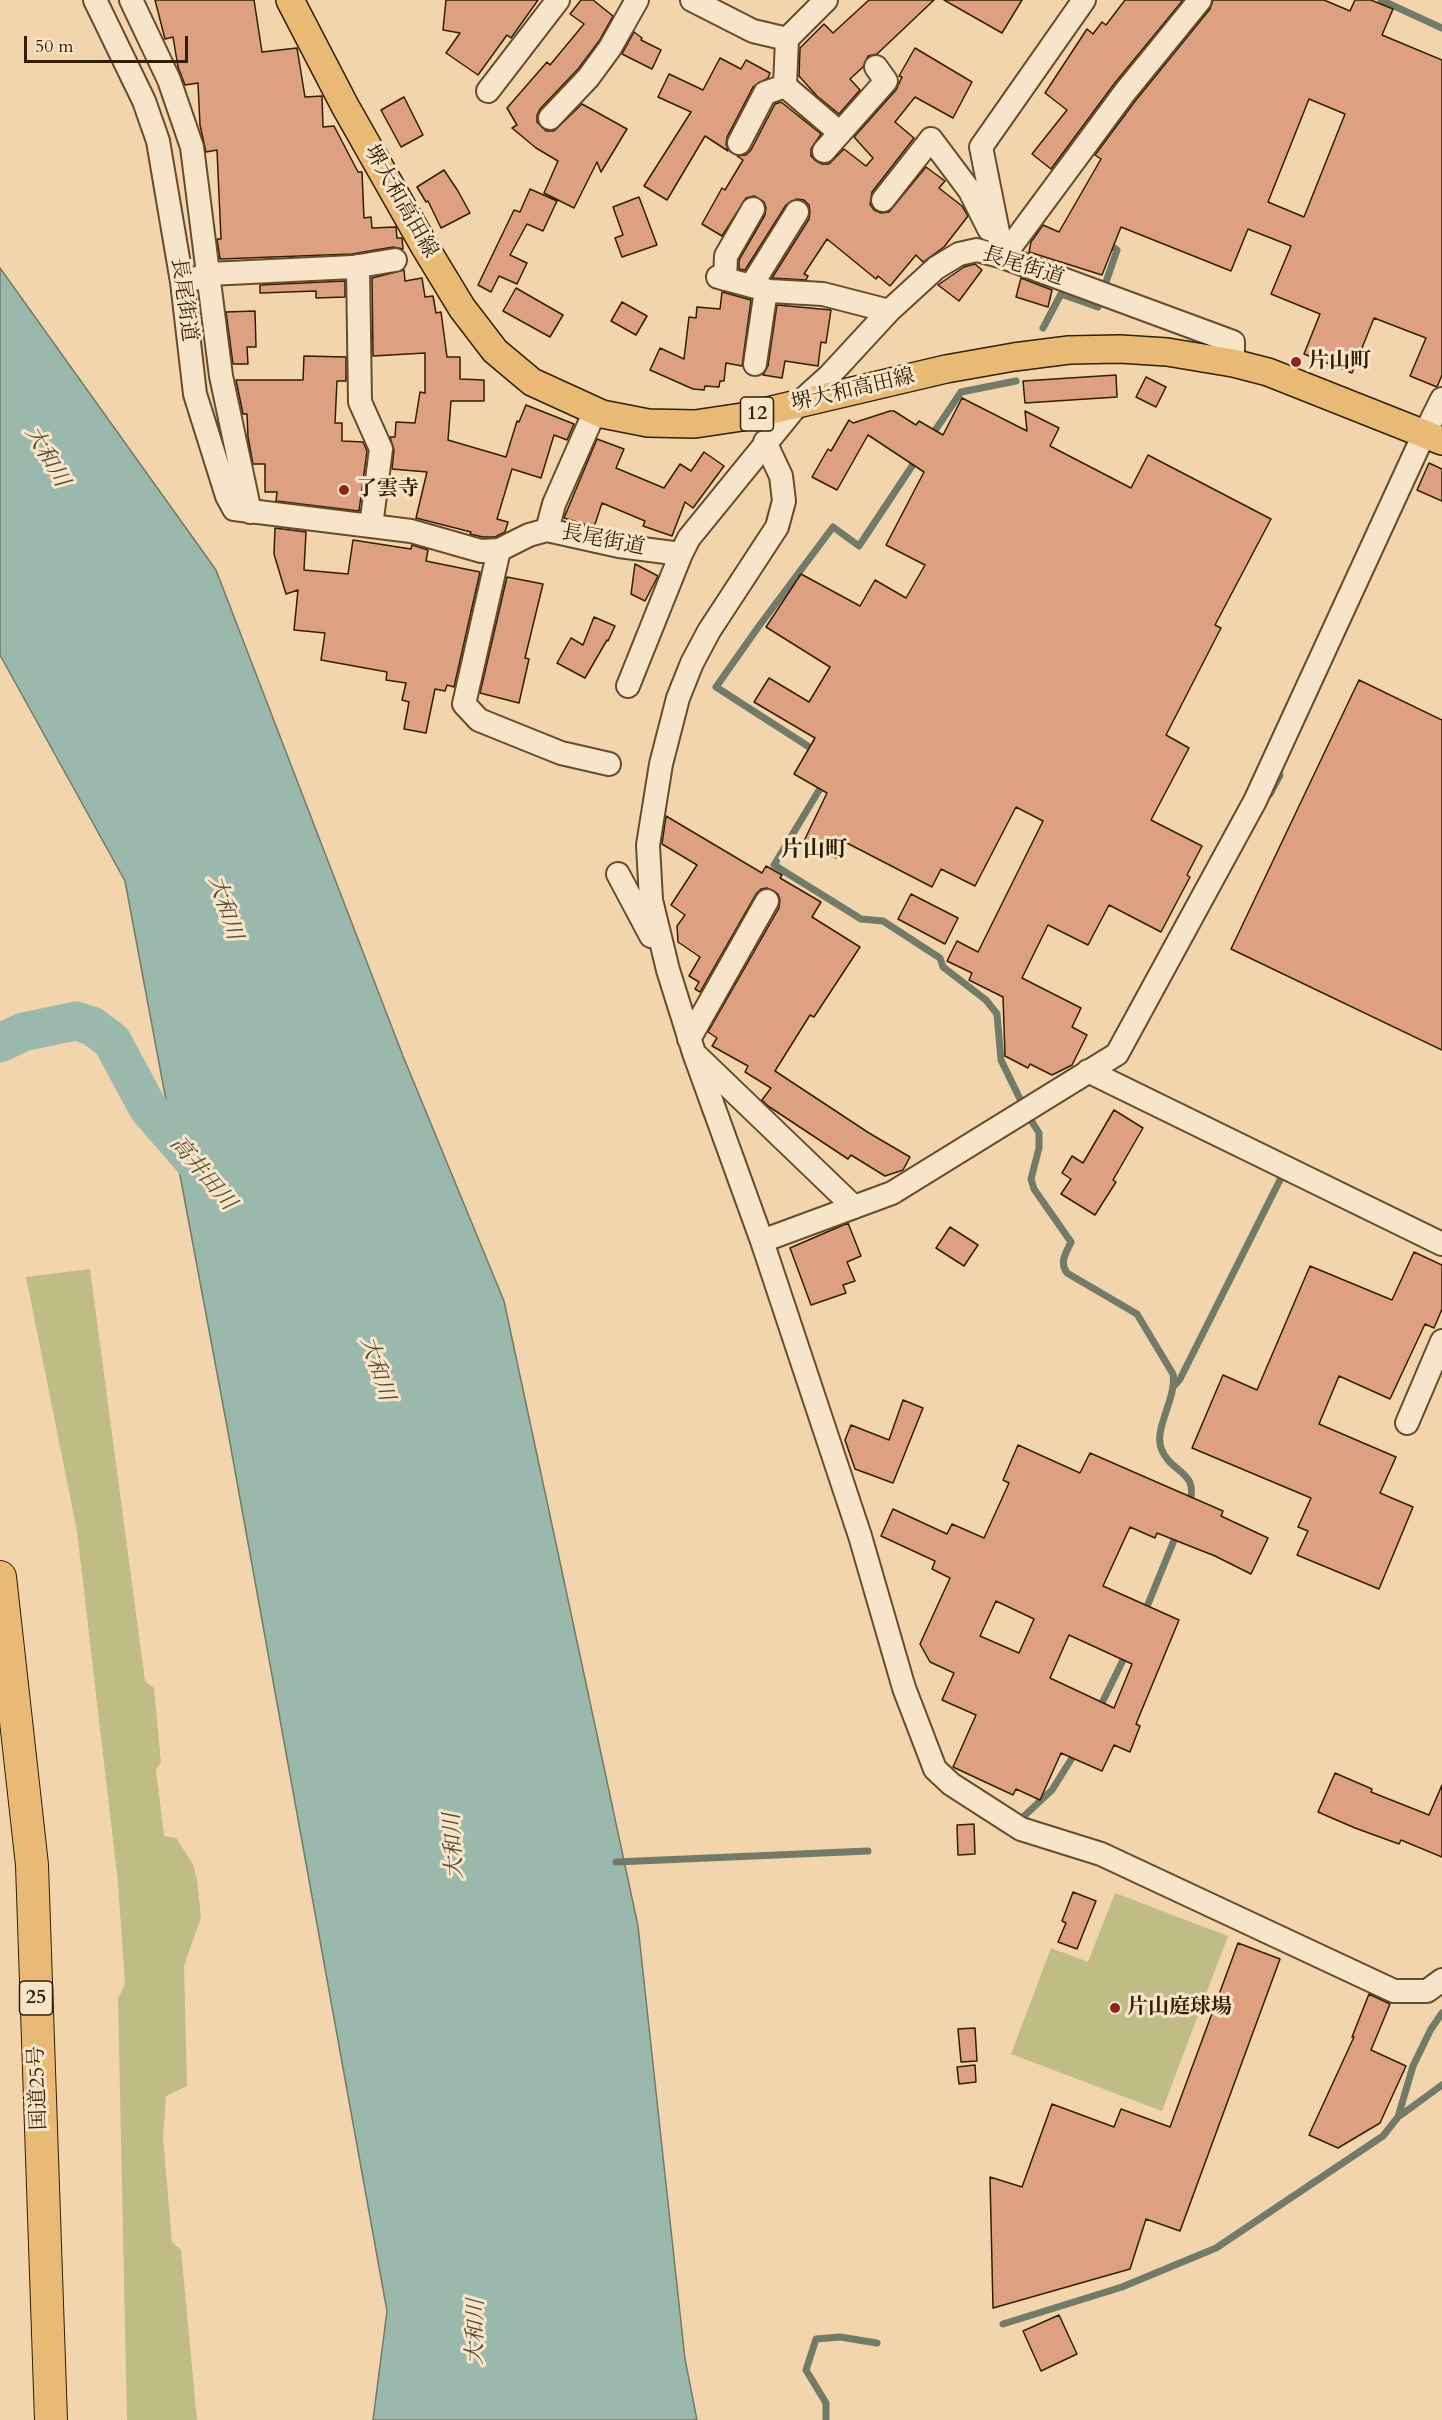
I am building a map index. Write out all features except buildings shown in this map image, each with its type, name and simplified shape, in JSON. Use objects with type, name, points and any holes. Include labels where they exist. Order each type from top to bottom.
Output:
[{"type":"highway","name":"国道25号","points":[[0,1577],[32,1865],[51,2420]]},
{"type":"main road","name":"堺大和高田線","points":[[290,0],[356,126],[424,247],[462,308],[495,351],[532,382],[595,411],[648,423],[695,424],[741,417],[946,369],[1069,350],[1120,349],[1167,352],[1233,363],[1284,378],[1434,438]]},
{"type":"street","name":"長尾街道","points":[[95,0],[144,101],[158,141],[182,282],[195,394],[226,496],[234,509],[411,531],[481,551],[499,550],[529,535],[547,530],[619,546],[681,554],[689,538],[798,404],[830,376],[889,311],[936,268],[959,254],[977,250],[1003,257],[1233,342],[1233,363]]},
{"type":"street","points":[[131,0],[169,80],[192,147],[221,376],[250,512]]},
{"type":"street","points":[[488,91],[558,0]]},
{"type":"street","points":[[550,118],[588,78],[610,48],[637,0]]},
{"type":"street","points":[[692,0],[753,30],[787,39]]},
{"type":"street","points":[[785,86],[787,39],[826,0]]},
{"type":"street","points":[[1003,257],[981,147],[1084,0]]},
{"type":"street","points":[[1003,257],[1125,92],[1200,0]]},
{"type":"street","points":[[824,151],[840,133],[881,74]]},
{"type":"street","points":[[785,86],[840,133]]},
{"type":"street","points":[[739,143],[765,93],[785,86]]},
{"type":"street","points":[[883,200],[931,139],[970,191],[1003,257]]},
{"type":"street","points":[[753,209],[726,256],[721,278],[758,288],[824,294],[889,311]]},
{"type":"street","points":[[754,364],[758,288],[797,212]]},
{"type":"street","points":[[182,282],[209,274],[358,266],[395,260]]},
{"type":"street","points":[[358,266],[360,402],[381,449],[371,526]]},
{"type":"street","points":[[762,1241],[892,1193],[1117,1054],[1255,801],[1418,447],[1434,438],[1442,399]]},
{"type":"street","points":[[547,530],[555,504],[595,411]]},
{"type":"street","points":[[765,442],[781,476],[784,501],[777,527],[709,631],[692,663],[678,698],[661,764],[648,845],[651,900],[668,970],[692,1046],[762,1241],[860,1536],[904,1688],[934,1769],[951,1784],[1021,1829],[1101,1854],[1394,1991],[1427,1991],[1442,1980]]},
{"type":"street","points":[[499,550],[464,704],[479,720],[561,753],[609,764]]},
{"type":"street","points":[[628,686],[681,554]]},
{"type":"street","points":[[618,874],[668,970]]},
{"type":"street","points":[[692,1046],[767,901]]},
{"type":"street","points":[[692,1046],[854,1207]]},
{"type":"street","points":[[1088,1071],[1442,1244]]},
{"type":"street","points":[[1407,1423],[1442,1341]]},
{"type":"shaded area","points":[[90,1269],[145,1681],[154,1688],[161,1763],[156,1769],[164,1836],[176,1838],[193,1864],[201,1917],[184,1966],[187,2086],[166,2096],[163,2138],[172,2242],[181,2250],[197,2420],[127,2420],[118,1999],[125,1984],[118,1883],[77,1531],[26,1277]]},
{"type":"shaded area","name":"片山庭球場","points":[[1115,1893],[1228,1936],[1162,2111],[1011,2054],[1051,1948],[1088,1962]]},
{"type":"water","name":"大和川","points":[[0,268],[216,570],[403,1056],[504,1301],[638,1926],[685,2359],[697,2420],[373,2420],[387,2311],[226,1421],[125,881],[0,655]]},
{"type":"waterway","points":[[1381,0],[1442,28]]},
{"type":"waterway","points":[[1105,285],[1117,250],[1106,242]]},
{"type":"waterway","points":[[1043,328],[1061,294],[1098,307]]},
{"type":"waterway","points":[[930,438],[961,392],[1016,381]]},
{"type":"waterway","points":[[817,752],[716,687],[833,527],[859,546],[918,457]]},
{"type":"waterway","points":[[1270,794],[1280,775]]},
{"type":"waterway","points":[[824,782],[774,865],[861,919],[883,921],[940,958],[943,967],[986,1000],[997,1014],[1001,1060],[1020,1099]]},
{"type":"waterway","name":"高井田川","points":[[0,1043],[23,1032],[76,1021],[92,1026],[112,1041],[148,1108],[207,1176]]},
{"type":"waterway","points":[[1029,1117],[1039,1133],[1039,1148],[1031,1179],[1034,1189],[1071,1242],[1064,1258],[1067,1273],[1137,1314],[1173,1374],[1172,1392],[1160,1431],[1160,1440],[1165,1457],[1188,1479],[1191,1486],[1188,1506]]},
{"type":"waterway","points":[[1175,1385],[1282,1176],[1286,1178]]},
{"type":"waterway","points":[[1144,1614],[1177,1533]]},
{"type":"waterway","points":[[1099,1709],[1126,1654]]},
{"type":"waterway","points":[[1023,1817],[1052,1790],[1077,1750]]},
{"type":"waterway","points":[[616,1862],[868,1851]]},
{"type":"waterway","points":[[1003,2324],[1122,2287],[1216,2248],[1383,2136],[1398,2117],[1413,2066],[1431,2029],[1442,2013]]},
{"type":"waterway","points":[[1401,2115],[1442,2085]]},
{"type":"waterway","points":[[826,2420],[826,2403],[806,2370],[816,2339],[840,2337],[877,2343]]},
{"type":"place","name":"片山町","points":[[1296,362]]},
{"type":"place","name":"了雲寺","points":[[344,490]]},
{"type":"place","name":"片山庭球場","points":[[1115,2008]]},
{"type":"district","name":"片山町","points":[[814,851]]}]
